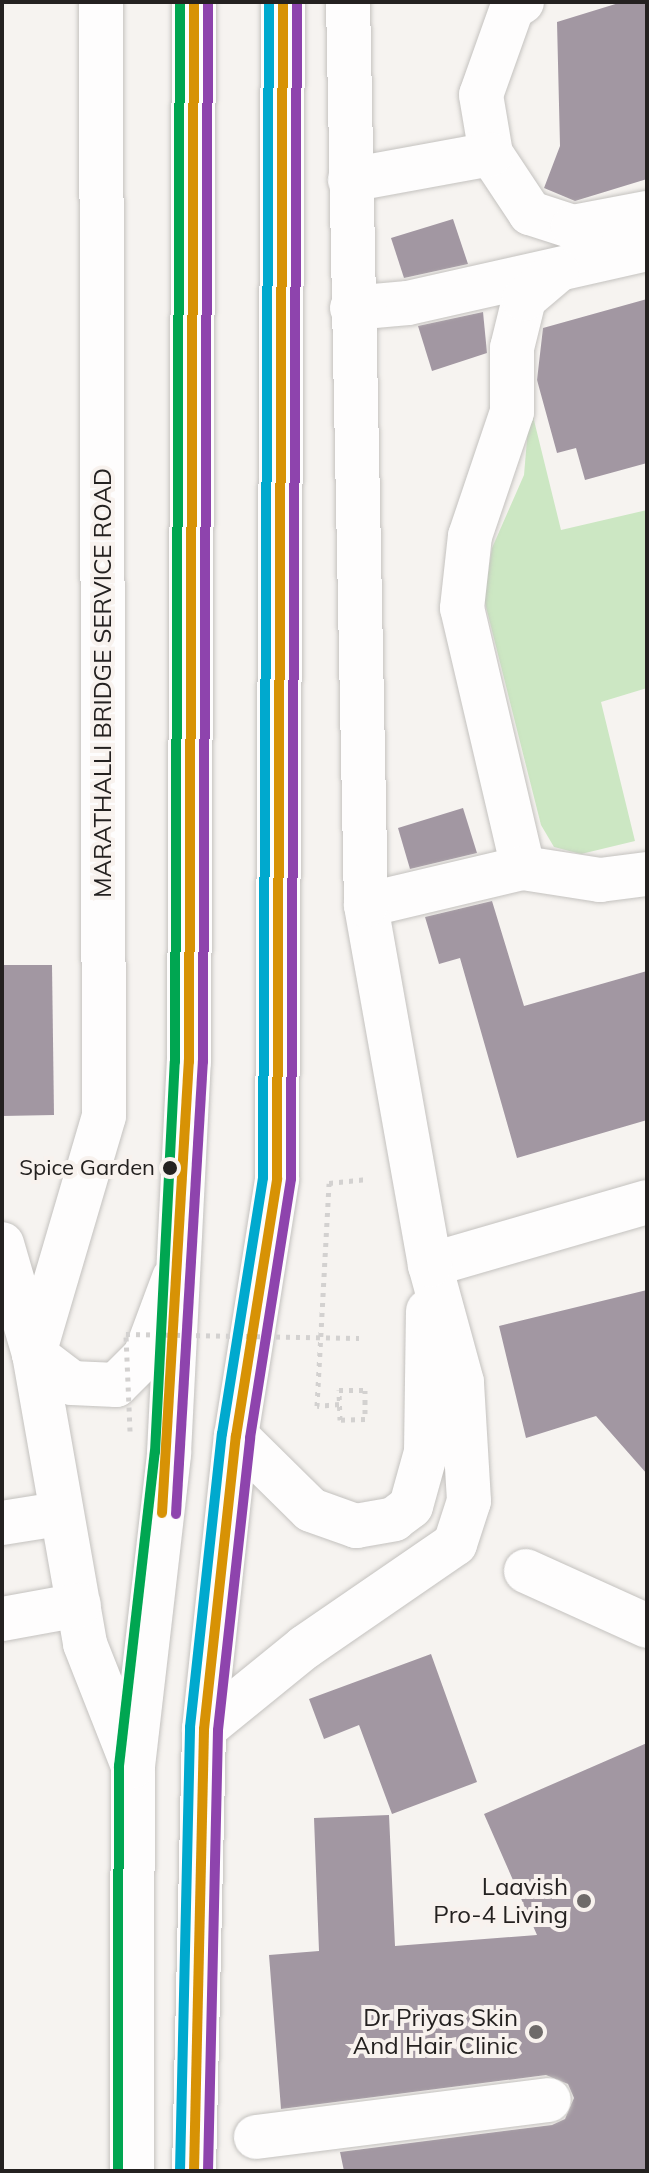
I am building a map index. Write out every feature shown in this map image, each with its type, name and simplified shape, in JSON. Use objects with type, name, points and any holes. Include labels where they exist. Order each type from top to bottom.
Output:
[{"type":"street","name":"MARATHALLI BRIDGE SERVICE ROAD","points":[[101,2],[104,1116],[34,1354],[58,1514],[85,1644],[133,1766]]},
{"type":"street","points":[[132,2171],[133,1766],[169,1453],[189,1062],[194,2]]},
{"type":"street","points":[[194,2171],[204,1729],[236,1436],[277,1179],[281,1067],[283,2]]},
{"type":"street","points":[[204,1729],[305,1647],[437,1558],[464,1526],[469,1461],[462,1382],[430,1265],[366,905],[348,2]]},
{"type":"street","points":[[522,2],[512,8],[481,95],[491,154],[530,213],[573,227],[647,213]]},
{"type":"street","points":[[350,180],[491,154]]},
{"type":"street","points":[[352,308],[557,271],[647,249]]},
{"type":"street","points":[[523,868],[462,608],[470,536],[512,412],[512,348],[524,299],[557,271]]},
{"type":"street","points":[[366,905],[523,868],[600,880],[647,874]]},
{"type":"street","points":[[430,1265],[647,1202]]},
{"type":"street","points":[[2,1244],[34,1354],[72,1383],[116,1385],[145,1356],[179,1263]]},
{"type":"street","points":[[236,1436],[311,1510],[334,1521],[356,1526],[394,1519],[411,1506],[426,1452],[430,1265]]},
{"type":"street","points":[[2,1523],[58,1514]]},
{"type":"street","points":[[526,1571],[647,1626]]},
{"type":"street","points":[[2,1619],[79,1605]]},
{"type":"street","points":[[256,2137],[549,2100]]},
{"type":"path","points":[[339,1404],[317,1406],[329,1183],[346,1183]]},
{"type":"path","points":[[130,1431],[126,1334],[359,1338]]},
{"type":"path","points":[[339,1390],[365,1390],[365,1419],[340,1420],[339,1404],[339,1390]]},
{"type":"green space","points":[[530,404],[561,530],[647,510],[647,688],[601,702],[635,841],[581,854],[554,847],[541,825],[484,599],[492,548],[524,475]]},
{"type":"building","points":[[622,2],[647,2],[647,179],[575,201],[544,188],[560,146],[557,22]]},
{"type":"building","points":[[453,219],[468,264],[404,278],[391,238]]},
{"type":"building","points":[[647,299],[647,463],[585,480],[576,448],[557,453],[537,380],[543,328]]},
{"type":"building","points":[[483,312],[487,353],[432,371],[418,326]]},
{"type":"building","points":[[463,808],[477,853],[410,869],[398,828]]},
{"type":"building","points":[[492,901],[524,1006],[647,971],[647,1120],[517,1158],[460,958],[439,964],[425,917]]},
{"type":"building","points":[[2,965],[52,965],[54,1115],[2,1116]]},
{"type":"building","points":[[647,1290],[647,1474],[596,1416],[526,1438],[499,1326]]},
{"type":"building","points":[[431,1654],[477,1782],[392,1814],[359,1725],[324,1739],[309,1699]]},
{"type":"building","points":[[647,1743],[647,2171],[344,2171],[340,2152],[552,2125],[565,2119],[574,2098],[568,2084],[546,2075],[281,2109],[269,1955],[319,1951],[314,1818],[389,1815],[395,1946],[537,1935],[484,1814]]},
{"type":"transit line","points":[[118,2171],[119,1766],[155,1452],[175,1062],[180,2]]},
{"type":"transit line","points":[[162,1513],[189,1062],[194,2]]},
{"type":"transit line","points":[[176,1514],[203,1062],[208,2]]},
{"type":"transit line","points":[[180,2171],[190,1727],[222,1434],[263,1178],[269,2]]},
{"type":"transit line","points":[[194,2171],[204,1729],[236,1436],[277,1179],[283,2]]},
{"type":"transit line","points":[[208,2171],[218,1730],[250,1438],[291,1179],[297,2]]},
{"type":"place","name":"Spice Garden","points":[[170,1168]]},
{"type":"place","name":"Laavish Pro-4 Living","points":[[584,1901]]},
{"type":"place","name":"Dr Priyas Skin And Hair Clinic","points":[[536,2032]]}]
